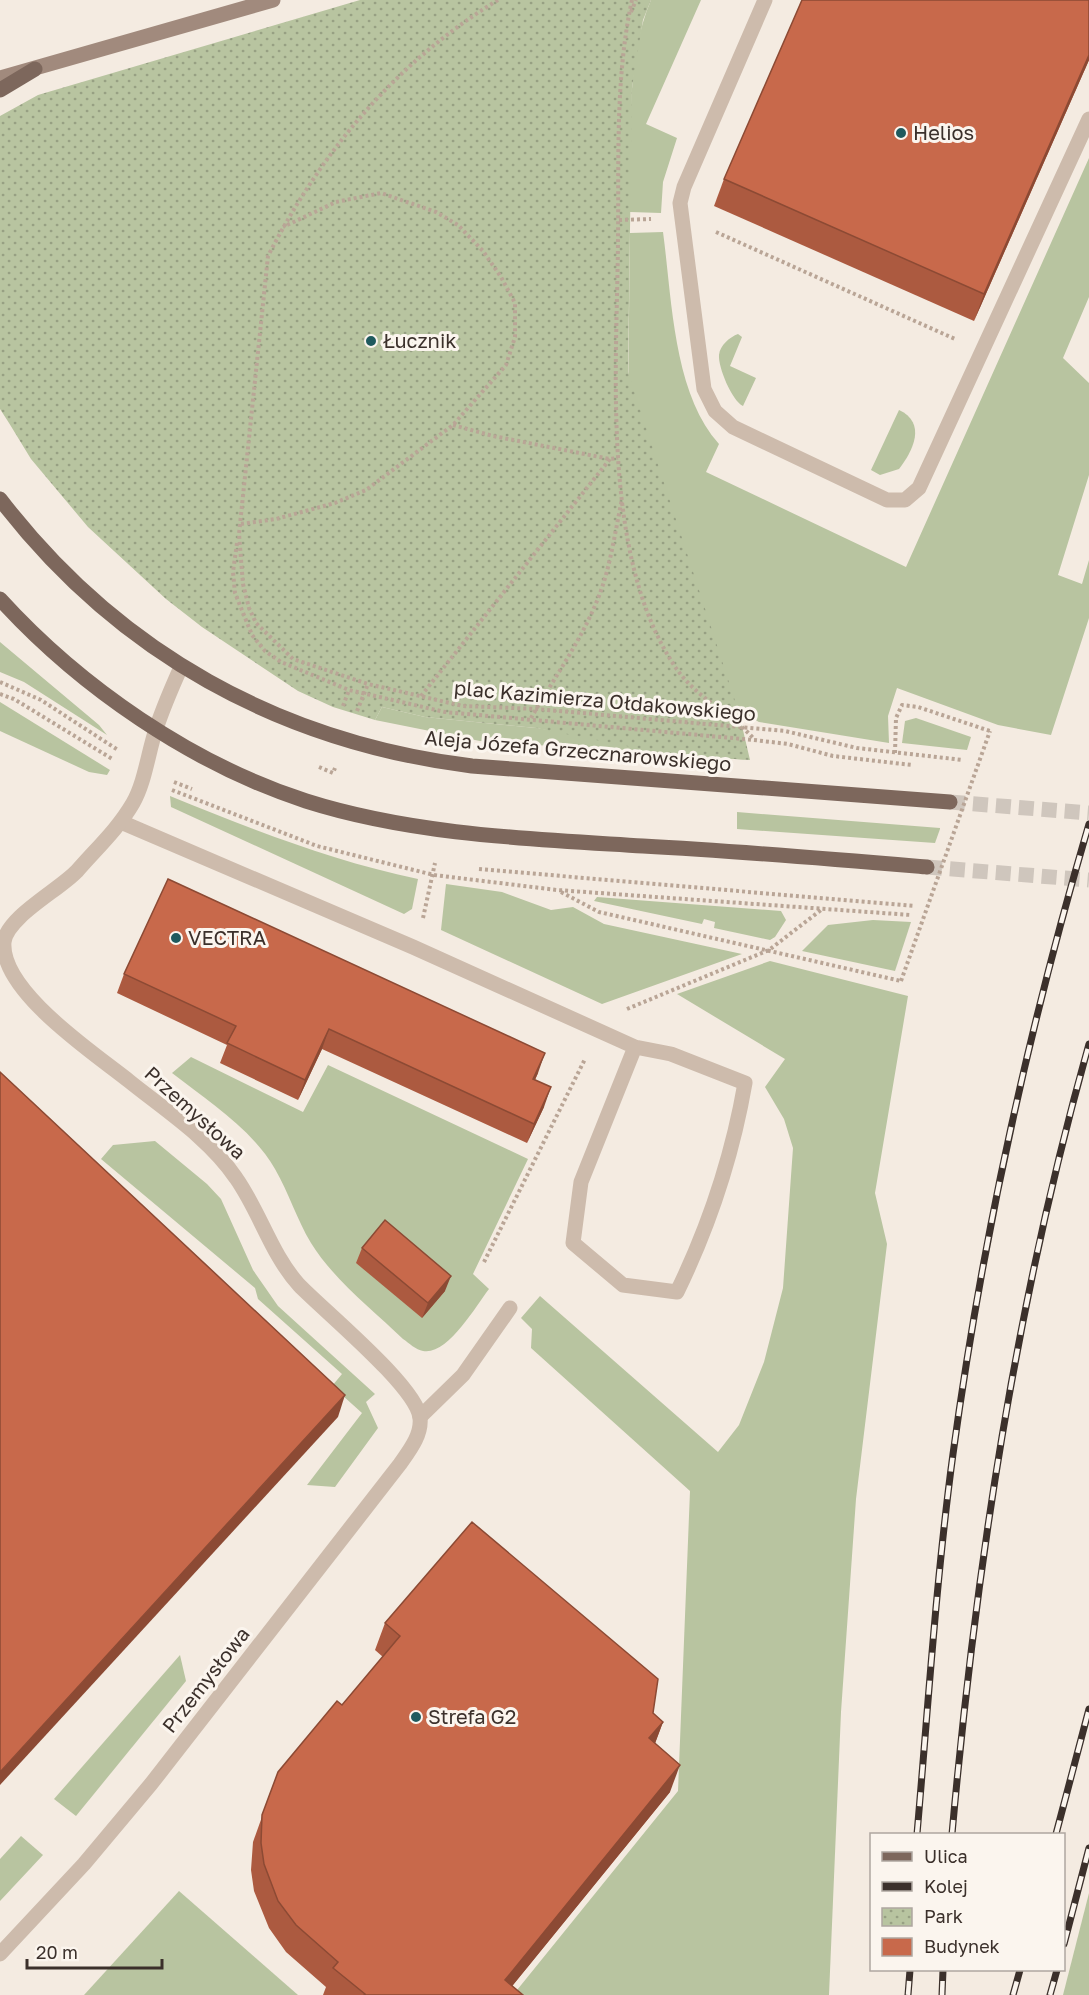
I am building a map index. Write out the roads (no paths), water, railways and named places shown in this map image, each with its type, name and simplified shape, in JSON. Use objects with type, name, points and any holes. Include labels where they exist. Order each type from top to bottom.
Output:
[{"type":"main road","points":[[0,78],[273,0]]},
{"type":"main road","points":[[0,90],[35,69]]},
{"type":"main road","name":"Aleja Józefa Grzecznarowskiego","points":[[0,499],[34,541],[82,590],[138,636],[181,667],[244,702],[289,721],[355,743],[431,761],[550,773],[950,802]]},
{"type":"main road","points":[[0,599],[66,663],[156,728],[273,788],[308,801],[368,817],[516,837],[927,867]]},
{"type":"street","points":[[765,0],[684,187],[680,203],[704,389],[715,411],[734,427],[887,500],[897,502],[905,500],[919,488],[1089,119]]},
{"type":"street","name":"Przemysłowa","points":[[0,1954],[84,1864],[242,1669],[414,1446],[420,1417],[414,1402],[400,1383],[297,1282],[264,1231],[250,1199],[234,1175],[196,1136],[64,1029],[27,993],[6,961],[3,930],[70,878],[121,822],[134,801],[156,728],[181,667]]},
{"type":"street","points":[[121,822],[413,947],[635,1047],[671,1054],[745,1083],[736,1136],[703,1238],[677,1292],[622,1285],[573,1243],[581,1182],[635,1047]]},
{"type":"street","points":[[420,1417],[463,1375],[510,1308]]},
{"type":"tunnel","points":[[950,802],[1089,813]]},
{"type":"tunnel","points":[[927,867],[1089,880]]},
{"type":"railway","points":[[917,1833],[947,1501],[978,1295],[1027,1058],[1089,824]]},
{"type":"railway","points":[[952,1833],[973,1634],[1002,1436],[1040,1239],[1089,1044]]},
{"type":"railway","points":[[1056,1833],[1089,1709]]},
{"type":"railway","points":[[1065,1940],[1089,1848]]},
{"type":"railway","points":[[908,1995],[910,1971]]},
{"type":"railway","points":[[942,1995],[943,1971]]},
{"type":"railway","points":[[1013,1995],[1020,1971]]},
{"type":"railway","points":[[1050,1995],[1057,1971]]},
{"type":"place","name":"Helios","points":[[901,133]]},
{"type":"place","name":"Łucznik","points":[[371,341]]},
{"type":"place","name":"VECTRA","points":[[176,938]]},
{"type":"place","name":"Strefa G2","points":[[416,1717]]}]
